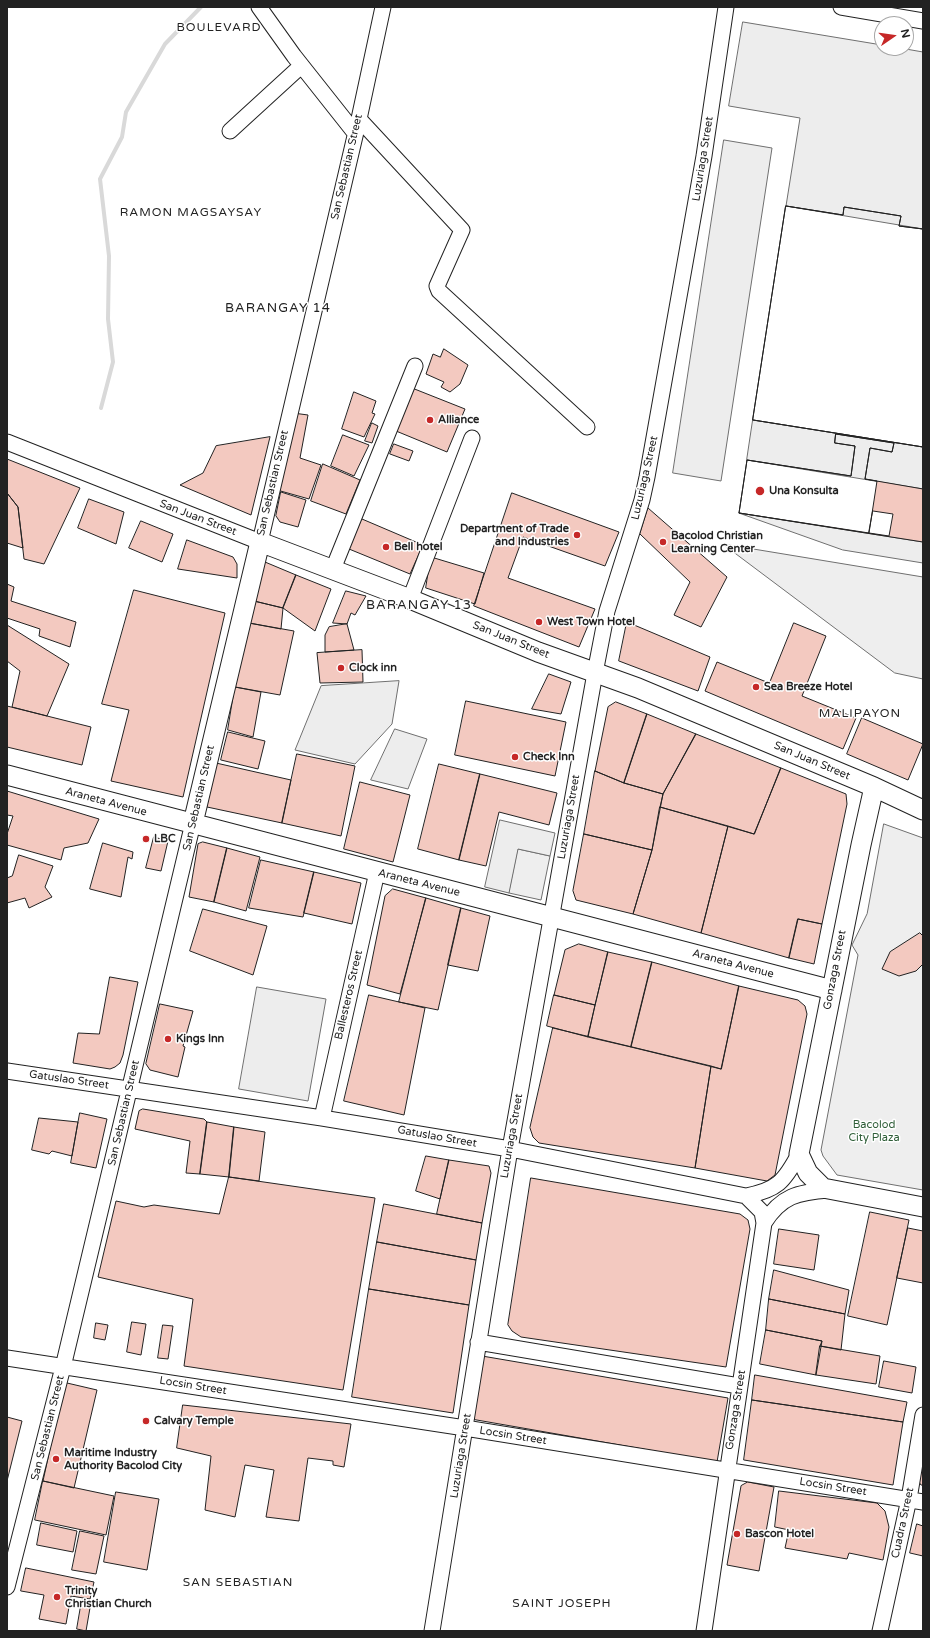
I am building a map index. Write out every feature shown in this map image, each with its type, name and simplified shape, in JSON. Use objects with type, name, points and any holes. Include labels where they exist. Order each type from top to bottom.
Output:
[{"type":"main road","name":"San Juan Street","points":[[260,542],[410,599],[594,673],[638,688],[874,787],[923,810]]},
{"type":"main road","name":"San Sebastian Street","points":[[193,823],[260,542]]},
{"type":"main road","name":"Araneta Avenue","points":[[7,775],[159,816],[193,823],[832,990]]},
{"type":"main road","name":"Gonzaga Street","points":[[799,1154],[874,787]]},
{"type":"main road","points":[[799,1154],[808,1173],[816,1183],[823,1188],[923,1207]]},
{"type":"street","points":[[259,7],[301,66],[357,126],[462,230],[437,286],[439,292],[587,427]]},
{"type":"street","name":"San Sebastian Street","points":[[260,542],[357,126],[383,7]]},
{"type":"street","name":"Luzuriaga Street","points":[[432,1631],[510,1149],[594,673],[612,594],[642,500],[647,477],[704,156],[726,7]]},
{"type":"street","points":[[841,7],[923,21]]},
{"type":"street","points":[[230,131],[301,66]]},
{"type":"street","points":[[332,569],[415,366]]},
{"type":"street","points":[[410,599],[472,438]]},
{"type":"street","name":"San Juan Street","points":[[7,442],[260,542]]},
{"type":"street","name":"San Sebastian Street","points":[[7,1587],[63,1367],[193,823]]},
{"type":"street","name":"Ballesteros Street","points":[[322,1118],[377,872]]},
{"type":"street","name":"Gatuslao Street","points":[[7,1071],[322,1118],[510,1149],[746,1196],[766,1191],[777,1184],[789,1171],[799,1154]]},
{"type":"street","points":[[764,1223],[773,1209],[786,1198],[803,1193],[829,1190]]},
{"type":"street","points":[[746,1196],[762,1212],[764,1223]]},
{"type":"street","name":"Gonzaga Street","points":[[704,1631],[764,1223]]},
{"type":"street","points":[[478,1342],[739,1386]]},
{"type":"street","name":"Locsin Street","points":[[7,1358],[466,1428],[727,1471],[916,1500]]},
{"type":"street","name":"Cuadra Street","points":[[880,1631],[916,1500],[923,1415]]},
{"type":"green space","points":[[723,544],[923,577],[923,679],[895,673]]},
{"type":"green space","name":"Bacolod City Plaza","points":[[884,824],[923,838],[923,1190],[837,1175],[823,1156],[821,1150],[858,955],[852,945],[867,914]]},
{"type":"green space","points":[[518,849],[550,856],[541,900],[509,893]]},
{"type":"shaded area","points":[[743,22],[874,44],[874,56],[914,56],[914,50],[923,52],[923,229],[786,206],[800,118],[729,106]]},
{"type":"shaded area","points":[[724,140],[772,148],[721,481],[673,473]]},
{"type":"shaded area","points":[[753,420],[923,447],[923,489],[747,460]]},
{"type":"shaded area","points":[[739,513],[923,542],[923,563],[843,550]]},
{"type":"shaded area","points":[[399,681],[392,724],[355,764],[295,750],[321,686]]},
{"type":"shaded area","points":[[395,729],[427,739],[408,789],[371,780]]},
{"type":"shaded area","points":[[500,820],[555,833],[550,856],[518,849],[509,893],[485,887]]},
{"type":"shaded area","points":[[257,987],[326,999],[308,1101],[239,1089]]},
{"type":"building","points":[[786,206],[843,215],[844,207],[901,216],[899,226],[923,229],[923,447],[753,420]]},
{"type":"building","points":[[786,206],[843,215],[844,207],[901,216],[899,226],[923,229],[923,447],[753,420]]},
{"type":"building","points":[[444,349],[468,365],[460,384],[450,392],[441,387],[444,382],[426,374],[433,354],[440,357]]},
{"type":"building","name":"Alliance","points":[[412,388],[465,409],[447,452],[396,431]]},
{"type":"building","points":[[354,392],[376,401],[372,413],[375,414],[364,437],[342,429]]},
{"type":"building","points":[[293,413],[308,415],[300,458],[321,465],[309,499],[277,490]]},
{"type":"building","points":[[372,423],[378,426],[372,443],[365,441]]},
{"type":"building","points":[[836,434],[894,443],[892,452],[870,448],[865,479],[923,489],[923,542],[739,513],[747,460],[851,476],[855,446],[835,443]]},
{"type":"building","points":[[836,434],[894,443],[892,452],[870,448],[865,479],[877,481],[869,533],[739,513],[747,460],[851,476],[855,446],[835,443]]},
{"type":"building","points":[[343,435],[369,445],[354,476],[331,466]]},
{"type":"building","points":[[270,437],[251,515],[180,485],[203,473],[216,446]]},
{"type":"building","points":[[394,444],[413,451],[409,461],[390,454]]},
{"type":"building","points":[[7,459],[80,488],[44,564],[24,559],[18,507],[7,493]]},
{"type":"building","points":[[323,464],[360,480],[346,514],[311,501]]},
{"type":"building","points":[[281,492],[306,500],[298,527],[280,522],[276,516]]},
{"type":"building","points":[[7,493],[18,507],[23,548],[7,543]]},
{"type":"building","points":[[512,493],[619,532],[605,566],[523,537],[508,578],[595,609],[579,647],[474,606]]},
{"type":"building","points":[[89,499],[124,512],[116,544],[78,528]]},
{"type":"building","points":[[648,508],[727,577],[701,627],[674,615],[690,582],[640,534]]},
{"type":"building","points":[[873,511],[893,514],[889,536],[869,533]]},
{"type":"building","name":"Bell hotel","points":[[362,519],[423,545],[410,574],[349,549]]},
{"type":"building","points":[[141,521],[173,534],[162,562],[129,548]]},
{"type":"building","points":[[187,540],[233,557],[237,564],[237,578],[178,569]]},
{"type":"building","points":[[431,557],[484,573],[475,604],[426,588]]},
{"type":"building","points":[[265,562],[296,575],[283,608],[254,601]]},
{"type":"building","points":[[296,575],[331,589],[315,631],[283,608]]},
{"type":"building","points":[[7,584],[14,587],[11,601],[76,622],[70,647],[39,636],[40,629],[7,618]]},
{"type":"building","points":[[134,590],[225,613],[183,797],[111,781],[129,710],[102,704]]},
{"type":"building","points":[[346,591],[366,596],[355,615],[351,613],[347,624],[333,623]]},
{"type":"building","points":[[254,601],[283,608],[281,629],[249,623]]},
{"type":"building","points":[[627,622],[710,657],[698,691],[619,661]]},
{"type":"building","points":[[249,623],[294,631],[280,695],[235,687]]},
{"type":"building","name":"Sea Breeze Hotel","points":[[794,623],[826,636],[802,696],[856,718],[843,749],[705,691],[717,662],[769,683]]},
{"type":"building","points":[[347,624],[354,650],[325,652],[325,635],[329,627]]},
{"type":"building","points":[[7,625],[69,664],[47,716],[12,707],[20,671],[7,661]]},
{"type":"building","name":"Clock inn","points":[[362,650],[363,682],[320,683],[317,653]]},
{"type":"building","points":[[549,674],[571,682],[561,714],[532,709]]},
{"type":"building","points":[[235,687],[261,692],[253,737],[228,730]]},
{"type":"building","points":[[466,701],[566,722],[555,776],[455,755]]},
{"type":"building","points":[[616,702],[647,714],[624,783],[595,771],[608,707]]},
{"type":"building","points":[[7,706],[91,727],[82,765],[7,747]]},
{"type":"building","points":[[647,714],[696,734],[663,794],[624,783]]},
{"type":"building","points":[[862,718],[923,744],[908,780],[847,754]]},
{"type":"building","points":[[228,732],[265,741],[258,769],[221,760]]},
{"type":"building","points":[[696,734],[781,768],[754,834],[660,807],[663,794]]},
{"type":"building","points":[[297,754],[355,766],[341,836],[282,823]]},
{"type":"building","points":[[216,763],[291,780],[282,823],[207,807]]},
{"type":"building","points":[[439,764],[480,774],[459,860],[418,849]]},
{"type":"building","points":[[781,768],[846,794],[847,804],[822,924],[798,919],[789,958],[701,933],[728,826],[754,834]]},
{"type":"building","points":[[595,771],[624,783],[663,794],[652,850],[584,834]]},
{"type":"building","points":[[480,774],[557,793],[549,825],[499,812],[486,866],[459,860]]},
{"type":"building","points":[[360,782],[410,795],[393,862],[344,849]]},
{"type":"building","points":[[7,791],[99,819],[88,843],[64,848],[61,860],[7,845],[7,834],[13,816],[7,815]]},
{"type":"building","points":[[660,807],[728,826],[701,933],[633,914],[652,850]]},
{"type":"building","points":[[584,834],[652,850],[633,914],[576,900],[573,891]]},
{"type":"building","points":[[154,837],[168,841],[161,871],[146,868]]},
{"type":"building","points":[[203,842],[227,848],[214,902],[189,897],[198,844]]},
{"type":"building","points":[[103,843],[133,852],[132,859],[128,857],[121,897],[90,889]]},
{"type":"building","points":[[227,848],[260,857],[246,911],[214,902]]},
{"type":"building","points":[[19,855],[53,866],[45,887],[52,897],[29,908],[25,898],[7,903],[7,878],[12,876]]},
{"type":"building","points":[[261,860],[314,872],[303,917],[249,908]]},
{"type":"building","points":[[314,872],[361,883],[352,924],[304,913]]},
{"type":"building","points":[[393,889],[426,898],[400,994],[367,985],[385,896]]},
{"type":"building","points":[[426,898],[461,908],[438,1010],[399,1002]]},
{"type":"building","points":[[461,908],[490,916],[478,971],[448,965]]},
{"type":"building","points":[[203,909],[267,926],[253,975],[190,951]]},
{"type":"building","points":[[798,919],[822,924],[814,964],[789,958]]},
{"type":"building","points":[[920,933],[923,936],[923,964],[916,971],[899,976],[882,969],[890,952]]},
{"type":"building","points":[[579,944],[608,952],[595,1005],[554,995],[565,950]]},
{"type":"building","points":[[608,952],[652,962],[631,1047],[588,1037]]},
{"type":"building","points":[[652,962],[739,986],[721,1069],[631,1047]]},
{"type":"building","points":[[110,977],[138,982],[120,1063],[110,1069],[73,1063],[78,1033],[99,1034]]},
{"type":"building","points":[[739,986],[798,1000],[805,1006],[807,1014],[775,1175],[767,1181],[695,1168],[711,1066],[721,1069]]},
{"type":"building","points":[[369,995],[425,1008],[404,1115],[344,1101]]},
{"type":"building","points":[[554,995],[595,1005],[588,1037],[547,1026]]},
{"type":"building","name":"Kings Inn","points":[[160,1004],[193,1011],[183,1046],[185,1047],[178,1077],[150,1070],[146,1064]]},
{"type":"building","points":[[553,1028],[711,1066],[695,1168],[539,1143],[533,1137],[530,1128]]},
{"type":"building","points":[[143,1109],[204,1119],[207,1122],[200,1174],[186,1173],[190,1141],[135,1129],[139,1111]]},
{"type":"building","points":[[80,1113],[107,1119],[96,1168],[71,1163]]},
{"type":"building","points":[[39,1118],[78,1122],[72,1156],[52,1151],[49,1154],[32,1150]]},
{"type":"building","points":[[207,1122],[234,1127],[229,1177],[200,1174]]},
{"type":"building","points":[[234,1127],[265,1132],[259,1181],[229,1177]]},
{"type":"building","points":[[426,1156],[449,1160],[440,1199],[416,1191]]},
{"type":"building","points":[[449,1160],[489,1166],[491,1173],[482,1223],[437,1214]]},
{"type":"building","points":[[229,1177],[375,1198],[343,1390],[184,1366],[193,1299],[98,1277],[116,1201],[144,1207],[154,1205],[219,1214]]},
{"type":"building","points":[[531,1178],[740,1214],[748,1220],[750,1229],[726,1367],[521,1337],[512,1331],[508,1325]]},
{"type":"building","points":[[384,1204],[482,1223],[476,1260],[377,1242]]},
{"type":"building","points":[[870,1212],[909,1220],[887,1325],[848,1316]]},
{"type":"building","points":[[908,1228],[923,1231],[923,1283],[897,1278]]},
{"type":"building","points":[[779,1229],[819,1235],[814,1270],[774,1264]]},
{"type":"building","points":[[377,1242],[476,1260],[469,1305],[369,1289]]},
{"type":"building","points":[[774,1270],[849,1290],[845,1314],[769,1299]]},
{"type":"building","points":[[369,1289],[469,1305],[453,1413],[352,1397]]},
{"type":"building","points":[[769,1299],[845,1314],[841,1350],[820,1346],[822,1341],[766,1330]]},
{"type":"building","points":[[132,1322],[146,1324],[141,1355],[127,1352]]},
{"type":"building","points":[[96,1323],[108,1325],[105,1340],[94,1338]]},
{"type":"building","points":[[163,1325],[173,1326],[168,1359],[158,1358]]},
{"type":"building","points":[[766,1330],[822,1341],[816,1375],[760,1364]]},
{"type":"building","points":[[820,1346],[880,1356],[876,1384],[816,1375]]},
{"type":"building","points":[[482,1356],[728,1398],[717,1462],[471,1419]]},
{"type":"building","points":[[884,1361],[916,1367],[912,1393],[879,1387]]},
{"type":"building","points":[[755,1375],[907,1402],[903,1422],[752,1400]]},
{"type":"building","points":[[67,1383],[97,1390],[74,1488],[43,1481],[63,1389]]},
{"type":"building","points":[[752,1400],[903,1422],[893,1485],[744,1460]]},
{"type":"building","points":[[183,1405],[351,1424],[344,1467],[333,1465],[333,1461],[308,1458],[299,1521],[266,1517],[274,1470],[245,1465],[235,1517],[205,1510],[211,1456],[177,1448]]},
{"type":"building","points":[[7,1417],[22,1421],[7,1481]]},
{"type":"building","points":[[923,1456],[923,1486],[920,1484],[918,1478]]},
{"type":"building","points":[[43,1481],[114,1496],[106,1535],[35,1520]]},
{"type":"building","points":[[748,1482],[774,1487],[759,1571],[727,1565],[741,1486]]},
{"type":"building","points":[[779,1491],[877,1503],[885,1511],[889,1527],[883,1560],[849,1553],[847,1559],[785,1548],[789,1530],[775,1527]]},
{"type":"building","points":[[116,1492],[159,1499],[147,1570],[104,1562]]},
{"type":"building","points":[[41,1523],[77,1531],[73,1552],[37,1545]]},
{"type":"building","points":[[917,1524],[923,1526],[923,1556],[910,1553]]},
{"type":"building","points":[[80,1531],[104,1536],[96,1574],[72,1570]]},
{"type":"building","name":"Trinity Christian Church","points":[[26,1568],[94,1582],[90,1599],[71,1596],[66,1624],[39,1619],[44,1595],[21,1591]]},
{"type":"building","points":[[82,1600],[91,1602],[86,1631],[77,1629]]},
{"type":"waterway","points":[[101,408],[113,362],[108,319],[109,256],[100,179],[122,137],[126,112],[165,44],[201,7]]},
{"type":"place","name":"Alliance","points":[[430,420]]},
{"type":"place","name":"Una Konsulta","points":[[760,491]]},
{"type":"place","name":"Department of Trade and Industries","points":[[577,535]]},
{"type":"place","name":"Bacolod Christian Learning Center","points":[[663,542]]},
{"type":"place","name":"Bell hotel","points":[[386,547]]},
{"type":"place","name":"West Town Hotel","points":[[539,622]]},
{"type":"place","name":"Clock inn","points":[[341,668]]},
{"type":"place","name":"Sea Breeze Hotel","points":[[756,687]]},
{"type":"place","name":"Check Inn","points":[[515,757]]},
{"type":"place","name":"LBC","points":[[146,839]]},
{"type":"place","name":"Kings Inn","points":[[168,1039]]},
{"type":"place","name":"Calvary Temple","points":[[146,1421]]},
{"type":"place","name":"Maritime Industry Authority Bacolod City","points":[[56,1459]]},
{"type":"place","name":"Bascon Hotel","points":[[737,1534]]},
{"type":"place","name":"Trinity Christian Church","points":[[57,1597]]},
{"type":"district","name":"BOULEVARD","points":[[219,28]]},
{"type":"district","name":"RAMON MAGSAYSAY","points":[[191,213]]},
{"type":"district","name":"BARANGAY 14","points":[[278,309]]},
{"type":"district","name":"BARANGAY 13","points":[[419,606]]},
{"type":"district","name":"MALIPAYON","points":[[860,714]]},
{"type":"district","name":"SAN SEBASTIAN","points":[[238,1583]]},
{"type":"district","name":"SAINT JOSEPH","points":[[562,1604]]}]
